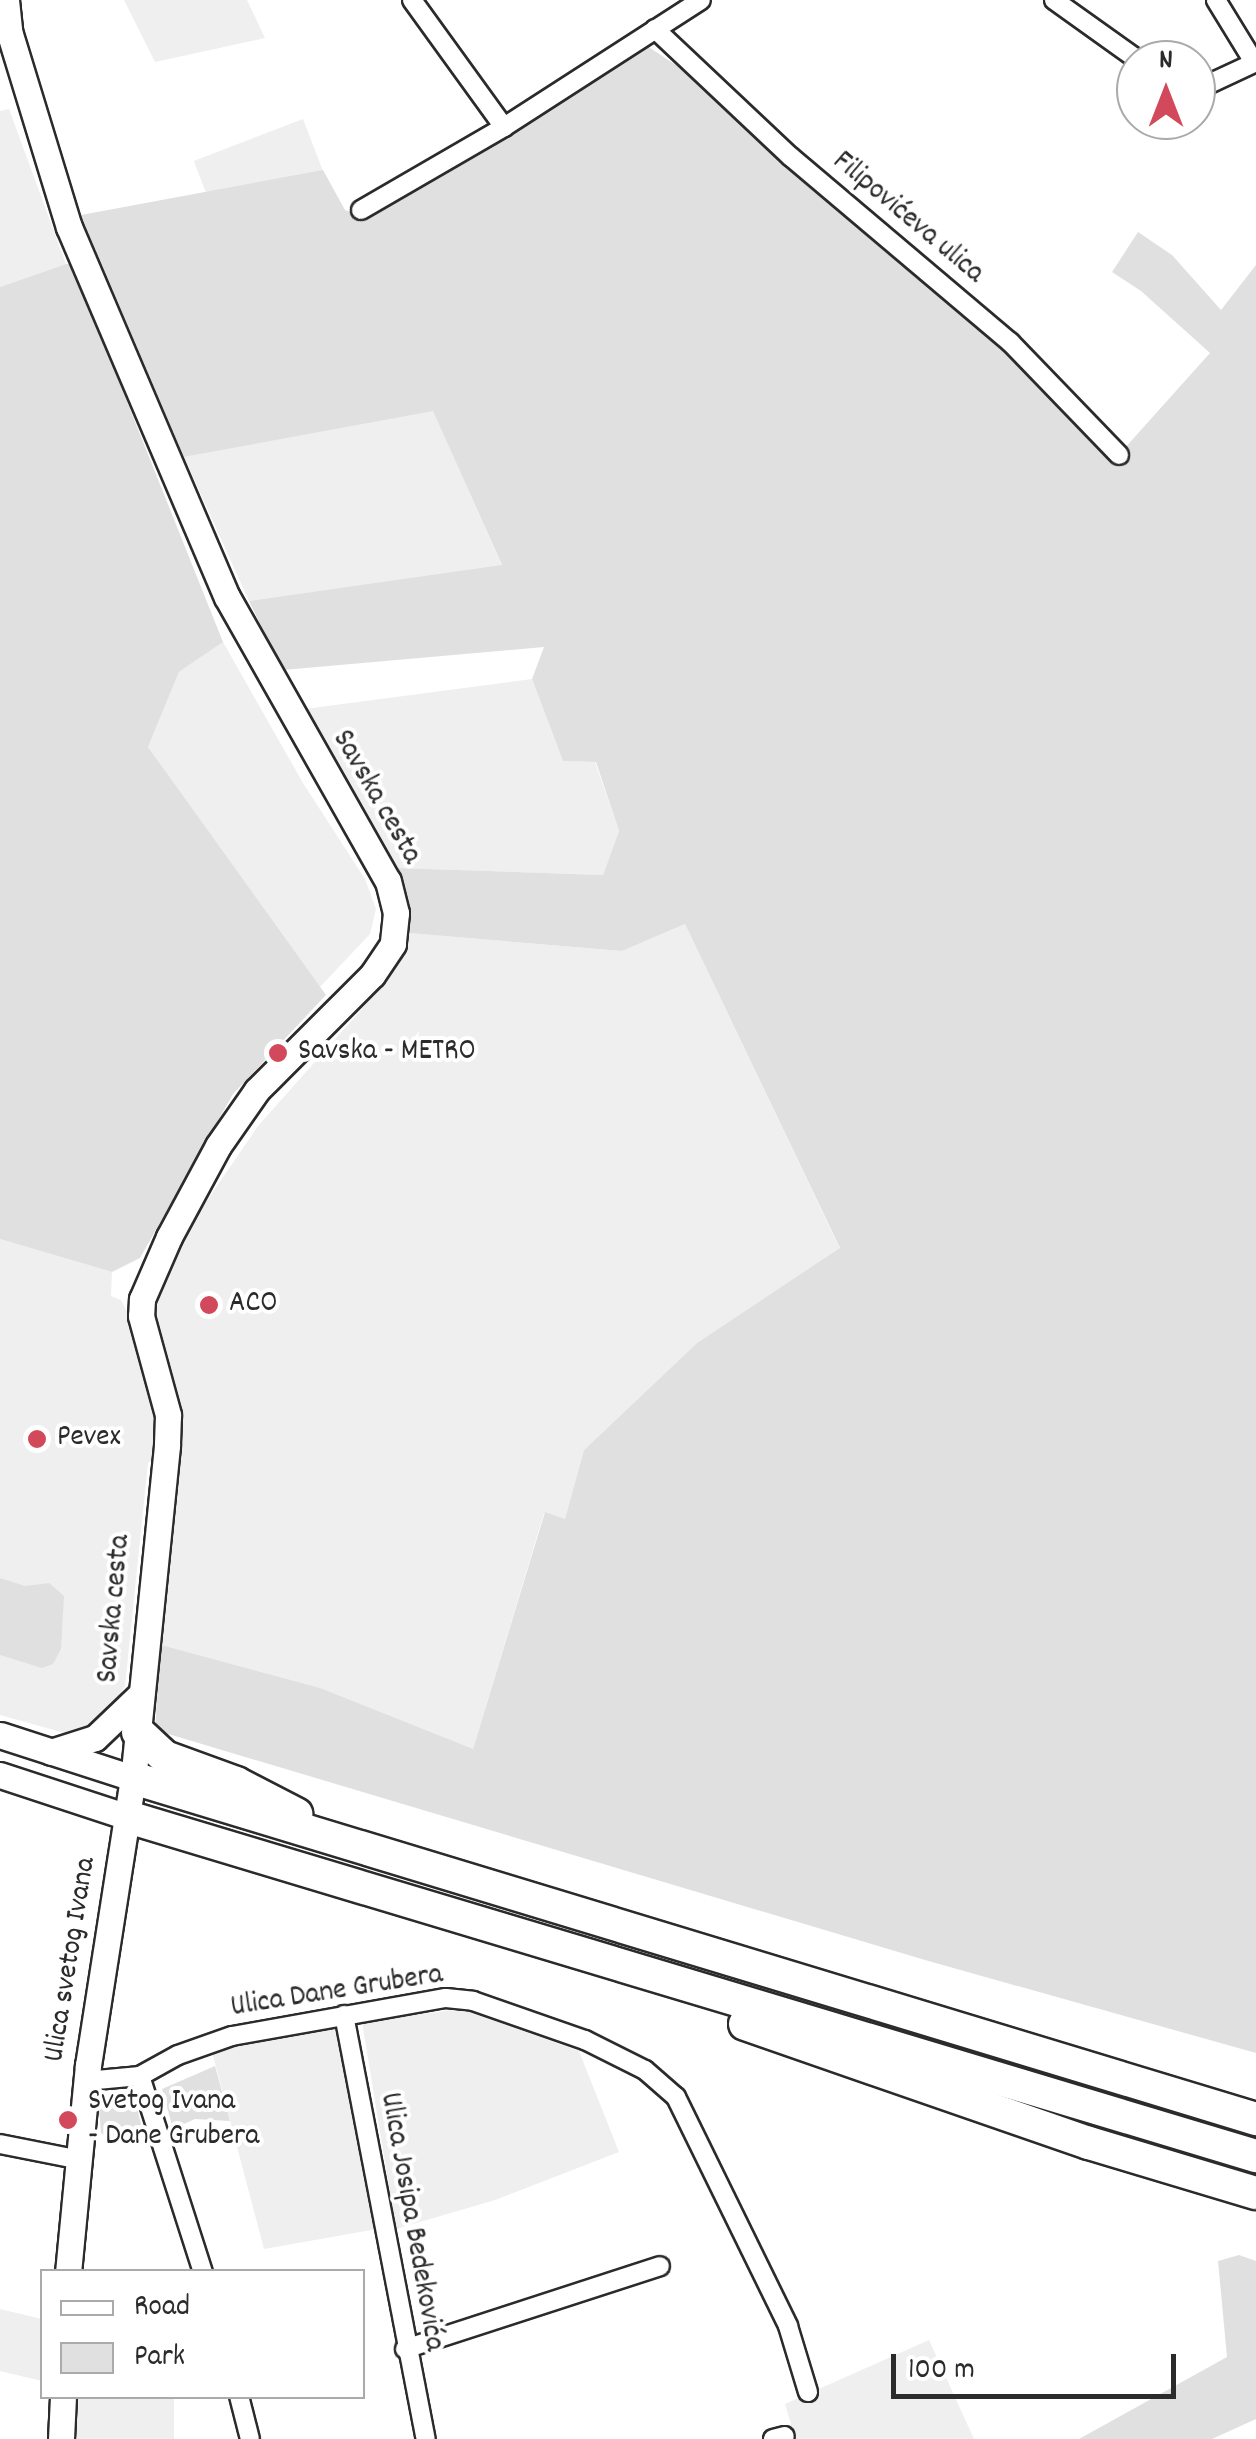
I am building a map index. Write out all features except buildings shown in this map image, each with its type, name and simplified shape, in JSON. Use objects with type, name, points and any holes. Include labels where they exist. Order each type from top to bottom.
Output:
[{"type":"highway","points":[[138,1732],[165,1757],[272,1798],[323,1836]]},
{"type":"highway","points":[[133,1778],[1256,2119]]},
{"type":"highway","points":[[128,1817],[1256,2156]]},
{"type":"highway","points":[[663,1978],[697,2006],[767,2032],[1089,2143],[1256,2193]]},
{"type":"street","name":"Savska cesta","points":[[6,0],[9,31],[69,227],[208,552],[305,742],[388,881],[396,913],[393,944],[372,974],[257,1090],[218,1146],[168,1238],[142,1298],[141,1316],[168,1415],[133,1778]]},
{"type":"street","points":[[412,0],[504,127]]},
{"type":"street","points":[[362,210],[504,127],[701,0]]},
{"type":"street","points":[[1054,0],[1116,44]]},
{"type":"street","points":[[1216,0],[1255,62],[1216,81]]},
{"type":"street","name":"Filipovićeva ulica","points":[[654,30],[791,157],[1010,342],[1119,455]]},
{"type":"street","points":[[51,1752],[94,1738],[141,1694]]},
{"type":"street","points":[[0,1736],[133,1778]]},
{"type":"street","points":[[0,1775],[128,1817]]},
{"type":"street","name":"Ulica svetog Ivana","points":[[68,2269],[86,2081],[133,1778]]},
{"type":"street","name":"Ulica Dane Grubera","points":[[86,2081],[140,2076],[178,2055],[232,2036],[446,1998],[472,2002],[585,2040],[663,2083],[686,2114],[722,2196],[762,2269],[771,2300],[788,2326],[808,2392]]},
{"type":"street","name":"Ulica Josipa Bedekovića","points":[[344,2015],[405,2349],[426,2439]]},
{"type":"street","points":[[140,2076],[202,2269]]},
{"type":"street","points":[[0,2144],[76,2160]]},
{"type":"street","points":[[405,2349],[660,2266]]},
{"type":"street","points":[[61,2439],[63,2399]]},
{"type":"street","points":[[240,2399],[250,2439]]},
{"type":"shaded area","points":[[124,0],[247,0],[265,38],[155,62]]},
{"type":"shaded area","points":[[9,109],[66,264],[0,287],[0,111]]},
{"type":"shaded area","points":[[303,119],[323,170],[213,212],[194,161]]},
{"type":"shaded area","points":[[433,410],[502,566],[249,601],[184,457]]},
{"type":"shaded area","points":[[223,642],[303,783],[365,879],[376,909],[370,934],[319,988],[148,747],[179,672]]},
{"type":"shaded area","points":[[532,679],[563,761],[595,762],[619,831],[603,875],[398,868],[297,710]]},
{"type":"shaded area","points":[[685,924],[840,1249],[697,1343],[584,1450],[565,1520],[544,1513],[473,1749],[153,1714],[165,1606],[177,1391],[148,1322],[147,1288],[258,1126],[385,983],[408,933],[622,951]]},
{"type":"shaded area","points":[[0,1239],[112,1272],[111,1296],[121,1300],[132,1321],[158,1411],[153,1459],[148,1463],[125,1686],[105,1721],[72,1735],[0,1715]]},
{"type":"shaded area","points":[[461,2009],[579,2051],[619,2152],[495,2200],[396,2229],[362,2022]]},
{"type":"shaded area","points":[[329,2028],[339,2030],[377,2229],[264,2249],[212,2052]]},
{"type":"shaded area","points":[[0,2309],[40,2319],[40,2381],[0,2371]]},
{"type":"shaded area","points":[[929,2340],[974,2439],[787,2439],[786,2429],[791,2424],[785,2404]]},
{"type":"shaded area","points":[[72,2399],[174,2399],[174,2439],[72,2439]]},
{"type":"green space","points":[[644,44],[679,67],[740,124],[744,122],[998,340],[1115,459],[1210,353],[1141,291],[1112,272],[1138,232],[1172,255],[1221,310],[1256,265],[1256,2053],[925,1960],[155,1730],[161,1645],[320,1688],[473,1749],[545,1512],[565,1519],[584,1450],[697,1343],[840,1248],[685,924],[622,951],[408,933],[408,908],[398,868],[603,875],[619,831],[596,762],[563,761],[532,679],[544,647],[283,670],[249,601],[502,565],[433,411],[184,457],[81,215],[323,170],[345,210],[361,216]]},
{"type":"green space","points":[[72,264],[223,642],[179,672],[148,747],[326,995],[233,1094],[140,1258],[112,1272],[0,1239],[0,287]]},
{"type":"green space","points":[[0,1578],[25,1586],[49,1583],[64,1596],[61,1649],[53,1664],[42,1668],[0,1655]]},
{"type":"green space","points":[[215,2066],[230,2121],[195,2119],[173,2129],[162,2089]]},
{"type":"green space","points":[[123,2099],[137,2108],[141,2124],[132,2139],[113,2143],[101,2133],[99,2109],[107,2100]]},
{"type":"green space","points":[[1239,2255],[1256,2261],[1256,2419],[1212,2439],[1079,2439],[1227,2357],[1218,2261]]},
{"type":"place","name":"Savska - METRO","points":[[278,1053]]},
{"type":"place","name":"ACO","points":[[209,1305]]},
{"type":"place","name":"Pevex","points":[[37,1439]]},
{"type":"place","name":"Svetog Ivana - Dane Grubera","points":[[68,2120]]}]
